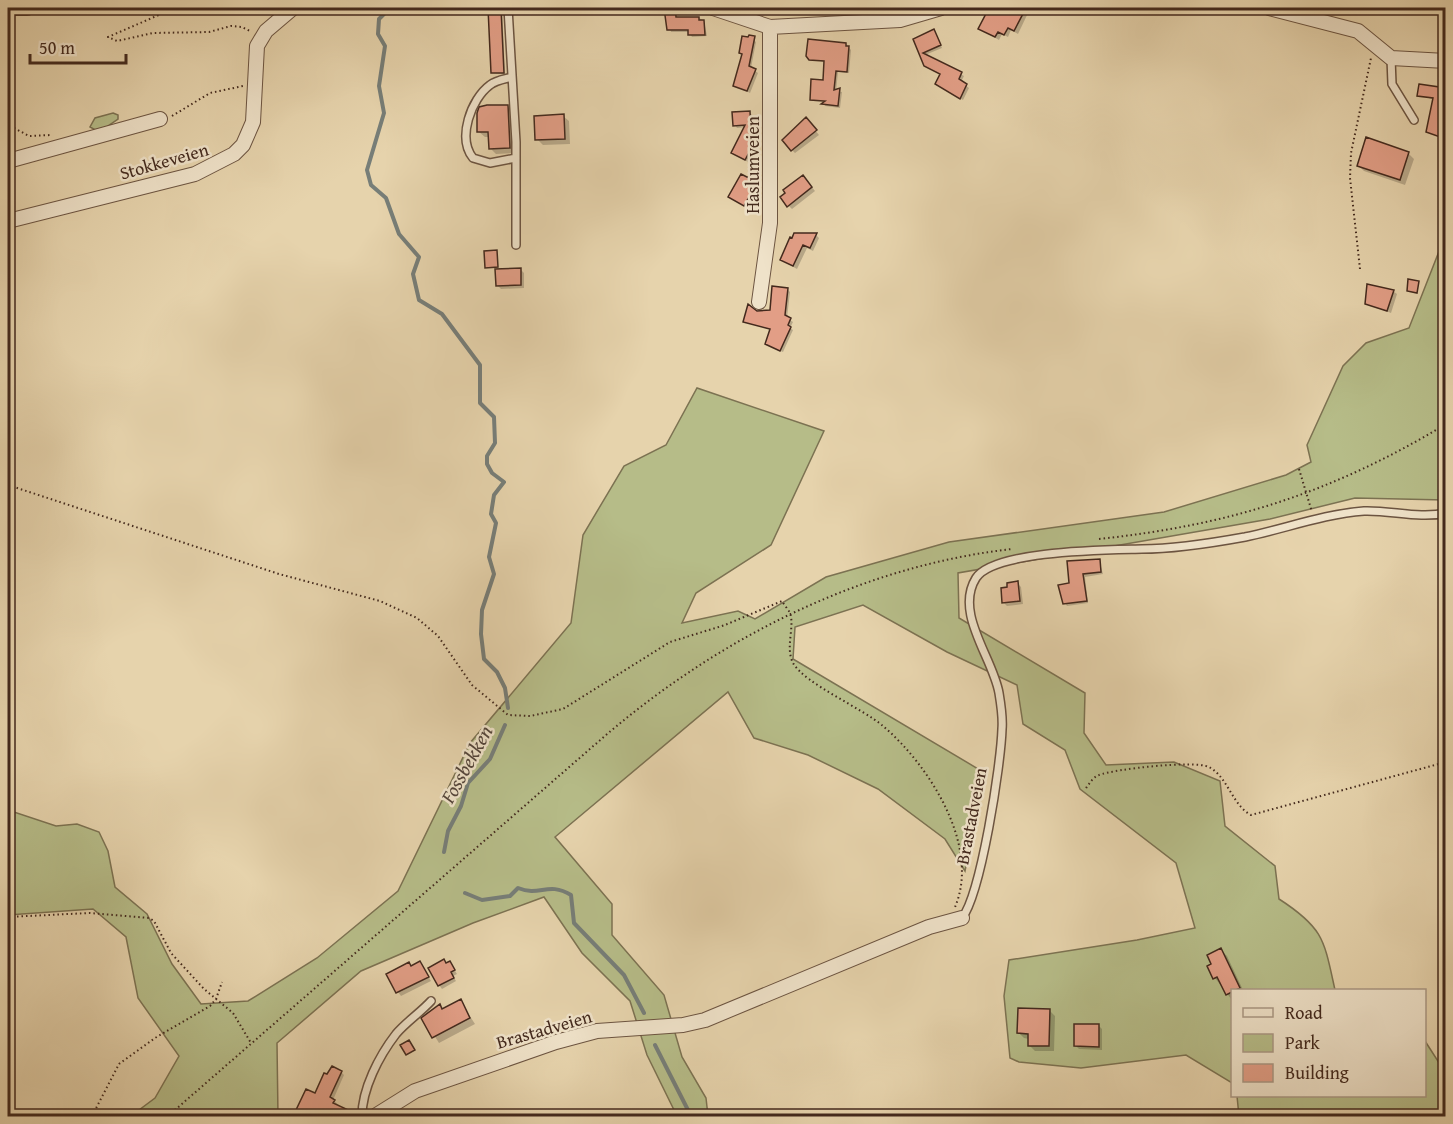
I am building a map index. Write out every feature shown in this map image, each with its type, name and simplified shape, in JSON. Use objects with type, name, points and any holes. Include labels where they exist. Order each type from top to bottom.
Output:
[{"type":"street","points":[[8,8],[27,8]]},
{"type":"street","points":[[261,38],[293,8]]},
{"type":"street","points":[[713,8],[770,27],[900,20],[940,8]]},
{"type":"street","points":[[1269,8],[1300,18],[1350,28],[1376,44],[1391,58],[1446,61]]},
{"type":"street","name":"Haslumveien","points":[[759,302],[770,223],[770,27]]},
{"type":"street","name":"Stokkeveien","points":[[8,221],[163,183],[223,162],[243,145],[250,133],[255,110],[255,54],[261,38]]},
{"type":"street","points":[[8,161],[160,119]]},
{"type":"street","name":"Brastadveien","points":[[375,1116],[415,1091],[556,1042],[597,1031],[683,1025],[705,1020],[956,920]]},
{"type":"lane","points":[[508,8],[516,158],[516,245]]},
{"type":"lane","points":[[1391,58],[1392,84],[1414,120]]},
{"type":"lane","points":[[512,77],[493,83],[483,92],[469,119],[467,144],[473,158],[483,163],[516,158]]},
{"type":"lane","name":"Brastadveien","points":[[956,920],[976,886],[999,763],[1003,727],[994,669],[971,615],[969,603],[977,576],[989,566],[1008,559],[1101,550],[1145,549],[1243,537],[1356,512],[1446,513]]},
{"type":"lane","points":[[362,1116],[362,1102],[367,1084],[396,1035],[430,1001]]},
{"type":"path","points":[[175,8],[108,37],[117,41],[153,33],[209,32],[231,26],[242,27],[261,38]]},
{"type":"path","points":[[1360,269],[1350,178],[1351,153],[1376,44]]},
{"type":"path","points":[[160,119],[163,121],[190,107],[210,93],[255,84]]},
{"type":"path","points":[[1099,539],[1191,527],[1290,500],[1384,460],[1446,424]]},
{"type":"path","points":[[1299,469],[1312,512]]},
{"type":"path","points":[[8,485],[279,574],[380,601],[417,618],[438,636],[472,685],[508,715],[530,716],[563,709],[670,642],[724,625],[782,601],[790,614],[789,638],[793,662],[808,678],[883,726],[928,774],[944,800],[963,873],[956,920]]},
{"type":"path","points":[[168,1116],[633,712],[702,663],[790,614],[859,585],[918,566],[1019,548]]},
{"type":"path","points":[[1086,788],[1094,778],[1121,769],[1191,764],[1207,766],[1216,773],[1243,811],[1251,815],[1446,762]]},
{"type":"path","points":[[8,918],[89,913],[149,918],[154,921],[171,953],[233,1013],[251,1044]]},
{"type":"path","points":[[92,1116],[119,1064],[155,1038],[203,1011],[216,999],[222,982]]},
{"type":"green space","points":[[113,113],[118,115],[118,119],[99,132],[90,127],[95,118]]},
{"type":"green space","points":[[1445,236],[1445,500],[1355,498],[1270,519],[958,573],[959,618],[1085,693],[1084,733],[1106,765],[1174,762],[1220,781],[1225,826],[1275,866],[1279,899],[1305,918],[1320,937],[1335,989],[1231,989],[1231,1082],[1186,1055],[1081,1068],[1019,1062],[1010,1058],[1004,996],[1009,960],[1137,940],[1195,928],[1176,863],[1080,789],[1065,750],[1023,724],[1017,685],[947,652],[863,605],[795,627],[793,659],[985,773],[965,871],[945,839],[878,789],[808,755],[754,738],[728,692],[555,837],[612,904],[612,935],[664,995],[682,1057],[706,1098],[708,1116],[677,1116],[647,1055],[630,1001],[582,953],[544,897],[473,923],[361,971],[277,1043],[278,1116],[131,1116],[155,1098],[179,1056],[138,998],[126,937],[93,909],[8,915],[8,810],[56,826],[77,824],[99,832],[108,851],[115,887],[147,914],[172,964],[201,1004],[248,1001],[317,958],[398,891],[470,743],[571,623],[583,535],[624,466],[666,445],[697,388],[824,431],[771,545],[696,593],[682,623],[738,611],[755,619],[826,577],[949,542],[1164,512],[1286,475],[1311,462],[1307,445],[1343,366],[1366,343],[1409,328]]},
{"type":"green space","points":[[1426,1043],[1445,1072],[1445,1116],[1239,1116],[1237,1097],[1426,1097]]},
{"type":"building","points":[[488,8],[501,8],[504,73],[491,73]]},
{"type":"building","points":[[664,8],[675,8],[676,17],[699,17],[699,20],[704,20],[705,35],[688,35],[688,30],[667,30]]},
{"type":"building","points":[[989,8],[1026,8],[1014,31],[1008,28],[1004,35],[998,32],[995,37],[978,29]]},
{"type":"building","points":[[934,29],[941,45],[923,53],[962,72],[959,79],[967,84],[960,99],[935,84],[940,74],[924,66],[913,39]]},
{"type":"building","points":[[749,35],[755,36],[749,66],[756,69],[747,91],[733,86],[742,54],[739,53],[742,36],[748,37]]},
{"type":"building","points":[[808,39],[846,43],[846,46],[849,46],[847,72],[836,71],[834,90],[840,88],[838,106],[821,104],[825,101],[810,100],[811,79],[823,80],[824,61],[809,60],[806,56]]},
{"type":"building","points":[[1419,84],[1446,88],[1443,138],[1426,132],[1433,98],[1417,96]]},
{"type":"building","points":[[508,105],[510,148],[489,149],[488,132],[477,132],[479,107]]},
{"type":"building","points":[[750,111],[751,134],[757,138],[745,160],[731,153],[745,125],[733,126],[732,112]]},
{"type":"building","points":[[564,114],[565,139],[535,140],[534,116]]},
{"type":"building","points":[[806,117],[817,130],[791,151],[782,140]]},
{"type":"building","points":[[1366,137],[1409,152],[1400,180],[1357,166]]},
{"type":"building","points":[[741,174],[757,182],[744,206],[728,197]]},
{"type":"building","points":[[803,175],[812,187],[787,207],[780,197],[785,193],[783,190]]},
{"type":"building","points":[[794,233],[817,233],[810,248],[803,245],[793,266],[780,260]]},
{"type":"building","points":[[497,250],[498,267],[485,268],[484,251]]},
{"type":"building","points":[[521,268],[521,285],[496,286],[495,269]]},
{"type":"building","points":[[1408,279],[1419,281],[1417,293],[1407,291]]},
{"type":"building","points":[[1367,284],[1394,290],[1387,311],[1365,304]]},
{"type":"building","points":[[772,286],[788,288],[785,315],[791,318],[788,325],[791,327],[780,351],[765,344],[770,329],[743,322],[748,304],[757,311],[770,310]]},
{"type":"building","points":[[1100,559],[1101,572],[1083,574],[1087,601],[1063,604],[1058,585],[1069,583],[1067,561]]},
{"type":"building","points":[[1018,581],[1020,601],[1002,603],[1001,588],[1007,587],[1007,583]]},
{"type":"building","points":[[1221,948],[1240,988],[1231,989],[1231,992],[1226,995],[1217,977],[1213,979],[1207,966],[1211,964],[1207,955]]},
{"type":"building","points":[[444,959],[446,963],[450,961],[455,970],[451,972],[454,978],[438,986],[428,968]]},
{"type":"building","points":[[420,961],[429,977],[396,993],[386,974],[409,962],[411,966]]},
{"type":"building","points":[[461,999],[470,1018],[432,1038],[421,1018],[440,1004],[442,1009]]},
{"type":"building","points":[[1018,1008],[1050,1009],[1049,1046],[1028,1046],[1028,1034],[1017,1033]]},
{"type":"building","points":[[1074,1024],[1099,1024],[1099,1047],[1074,1046]]},
{"type":"building","points":[[409,1040],[415,1050],[406,1055],[400,1045]]},
{"type":"building","points":[[332,1066],[342,1071],[330,1097],[335,1100],[333,1103],[357,1114],[356,1116],[309,1116],[296,1110],[306,1089],[315,1093],[324,1073],[327,1074]]},
{"type":"waterway","name":"Fossbekken","points":[[390,8],[379,19],[378,34],[385,46],[379,86],[384,113],[367,170],[371,185],[386,198],[399,234],[419,257],[413,274],[419,300],[442,314],[480,365],[480,403],[494,417],[495,443],[487,456],[487,464],[492,473],[504,482],[494,495],[491,514],[496,523],[489,557],[494,574],[482,610],[481,634],[484,659],[497,672],[505,688],[508,708]]},
{"type":"waterway","name":"Fossbekken","points":[[444,852],[448,831],[461,806],[468,783],[490,759],[505,725]]},
{"type":"waterway","name":"Fossbekken","points":[[465,893],[482,900],[510,896],[518,888],[532,891],[556,889],[571,895],[574,923],[624,975],[644,1013]]},
{"type":"waterway","name":"Fossbekken","points":[[655,1045],[691,1116]]}]
